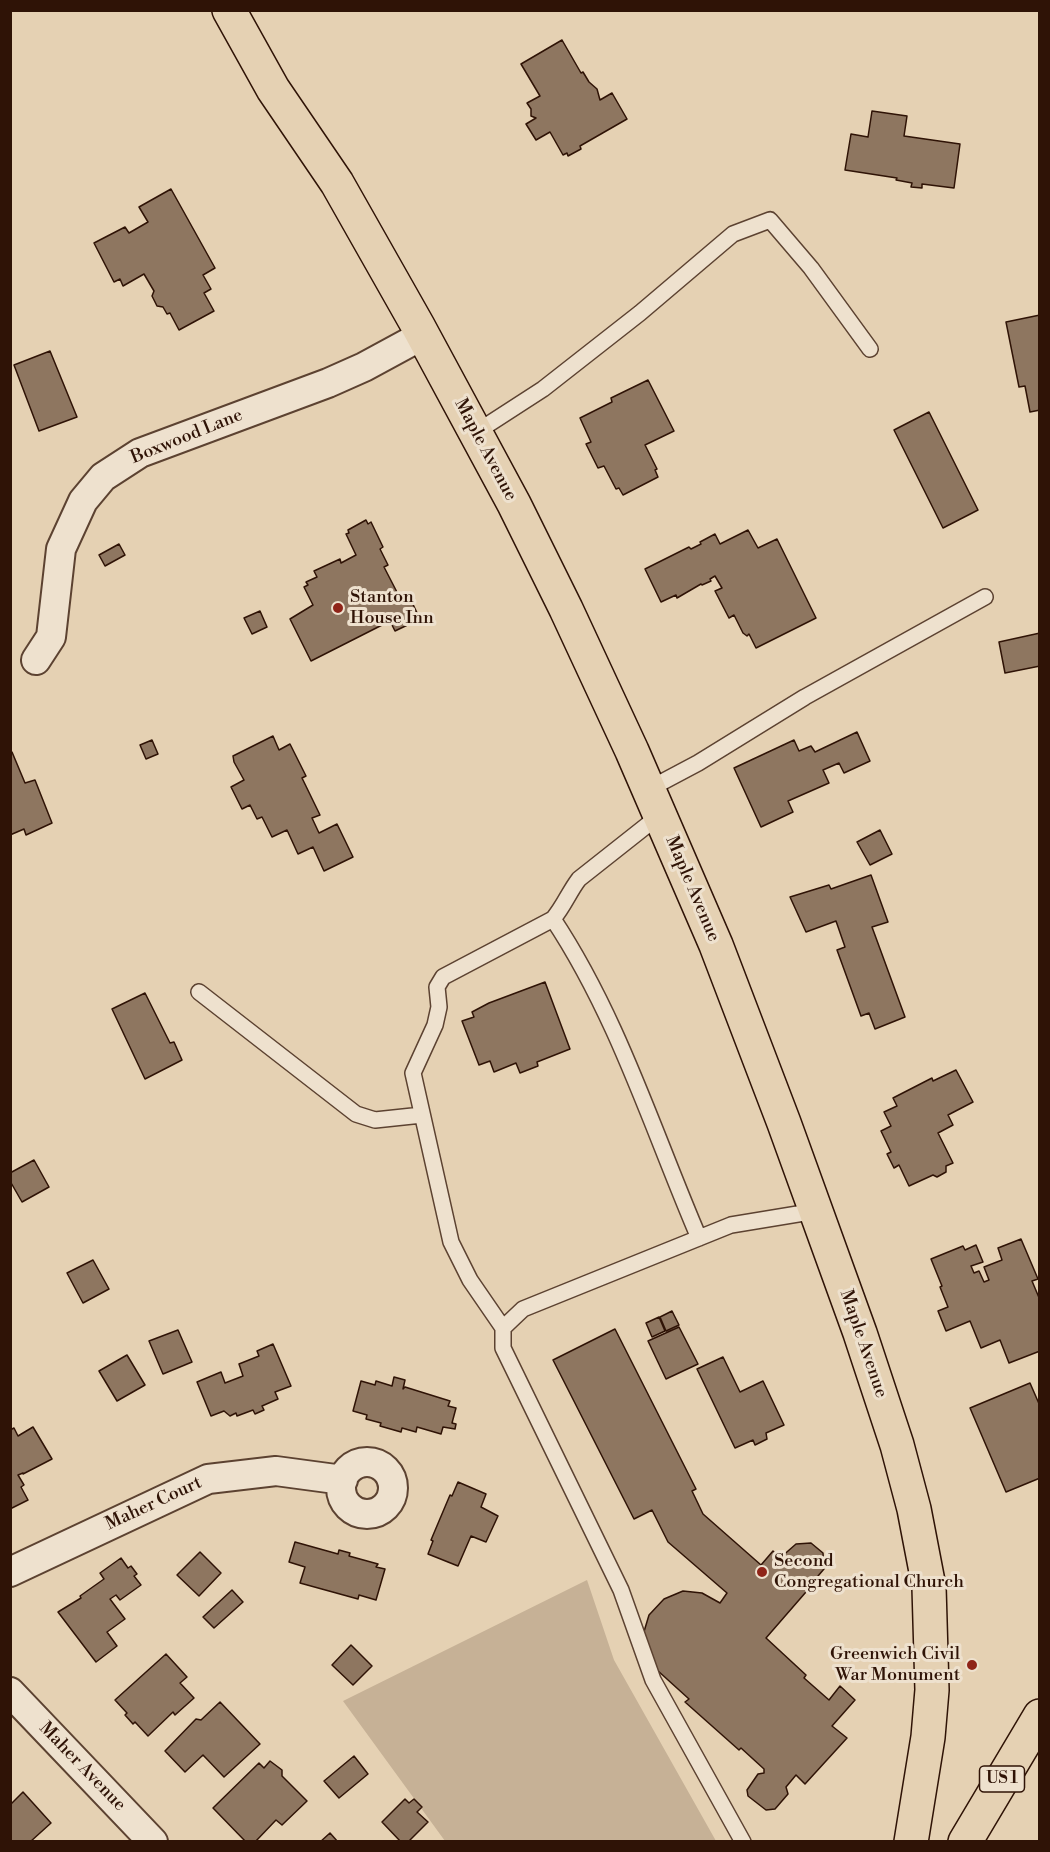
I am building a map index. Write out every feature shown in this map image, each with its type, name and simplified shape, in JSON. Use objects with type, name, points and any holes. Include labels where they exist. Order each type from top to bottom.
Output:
[{"type":"main road","name":"Maple Avenue","points":[[229,10],[273,88],[337,183],[423,335],[514,504],[566,609],[716,945],[816,1211],[897,1445],[914,1509],[929,1587],[932,1690],[928,1737],[911,1842]]},
{"type":"main road","name":"US 1","points":[[965,1842],[1040,1716]]},
{"type":"street","name":"Boxwood Lane","points":[[36,660],[51,637],[61,549],[83,501],[103,477],[140,453],[364,367],[423,335]]},
{"type":"street","name":"Maher Court","points":[[10,1572],[208,1479],[276,1471],[343,1480]]},
{"type":"street","name":"Maher Avenue","points":[[10,1692],[153,1842]]},
{"type":"lane","points":[[475,433],[543,389],[733,234],[770,220],[811,268],[870,349]]},
{"type":"lane","points":[[743,1842],[653,1680],[621,1590],[503,1348],[502,1328],[470,1280],[451,1242],[413,1072],[435,1025],[439,1007],[437,987],[443,977],[553,919],[564,907],[572,888],[579,879],[654,802],[698,764],[805,697],[985,597]]},
{"type":"lane","points":[[553,919],[572,947],[611,1020],[699,1238]]},
{"type":"lane","points":[[199,992],[356,1114],[375,1120],[423,1115]]},
{"type":"lane","points":[[502,1328],[523,1309],[731,1225],[816,1211]]},
{"type":"shaded area","points":[[587,1580],[614,1660],[716,1841],[445,1841],[343,1701]]},
{"type":"building","points":[[562,40],[581,73],[583,72],[597,89],[600,100],[612,93],[627,119],[580,146],[581,149],[568,156],[567,153],[563,155],[550,132],[536,140],[526,124],[536,118],[531,116],[531,109],[527,103],[540,96],[521,64]]},
{"type":"building","points":[[872,111],[907,116],[904,136],[960,144],[954,188],[922,184],[922,188],[911,187],[912,183],[896,180],[897,178],[845,170],[851,134],[868,137]]},
{"type":"building","points":[[171,189],[215,268],[203,275],[211,289],[204,293],[214,311],[179,330],[170,313],[167,314],[163,307],[157,306],[152,296],[154,291],[144,274],[123,286],[120,279],[114,282],[94,243],[125,227],[129,233],[148,222],[139,207]]},
{"type":"building","points":[[1040,315],[1040,410],[1030,412],[1025,386],[1019,387],[1006,322]]},
{"type":"building","points":[[50,351],[77,417],[39,431],[14,365]]},
{"type":"building","points":[[648,380],[674,431],[645,445],[657,469],[655,470],[658,477],[623,495],[619,488],[616,489],[604,466],[598,468],[586,444],[591,442],[580,418],[612,402],[611,398]]},
{"type":"building","points":[[929,412],[978,510],[943,528],[894,430]]},
{"type":"building","points":[[366,520],[368,524],[371,522],[383,547],[380,549],[388,565],[384,567],[400,598],[408,594],[420,619],[395,631],[390,621],[311,661],[290,619],[313,605],[304,587],[308,585],[306,582],[317,577],[314,571],[340,559],[341,563],[356,555],[346,534],[349,533],[348,530]]},
{"type":"building","points":[[748,530],[758,548],[777,539],[816,618],[756,648],[749,634],[747,636],[743,633],[734,615],[729,618],[715,591],[722,588],[715,576],[710,579],[711,581],[677,598],[676,595],[661,602],[645,569],[689,547],[691,549],[701,544],[700,542],[715,534],[720,544]]},
{"type":"building","points":[[119,544],[125,555],[105,566],[99,555]]},
{"type":"building","points":[[260,611],[267,627],[252,634],[244,618]]},
{"type":"building","points":[[1040,633],[1040,666],[1005,673],[999,642]]},
{"type":"building","points":[[857,732],[870,761],[844,773],[839,763],[823,770],[829,783],[788,801],[793,812],[761,827],[734,768],[794,740],[799,751],[811,746],[815,752]]},
{"type":"building","points":[[273,736],[279,750],[290,744],[306,776],[302,778],[320,815],[312,818],[319,833],[337,824],[353,857],[324,871],[313,847],[298,854],[287,830],[272,837],[262,817],[257,819],[250,805],[242,809],[231,787],[244,780],[233,756]]},
{"type":"building","points":[[152,740],[158,754],[146,759],[140,745]]},
{"type":"building","points":[[10,752],[12,752],[25,783],[35,780],[52,823],[26,835],[24,829],[10,835]]},
{"type":"building","points":[[880,830],[892,854],[870,865],[857,842]]},
{"type":"building","points":[[871,875],[888,922],[872,927],[905,1017],[875,1029],[869,1013],[861,1016],[837,950],[845,947],[836,921],[806,932],[790,897],[829,885],[831,889]]},
{"type":"building","points":[[545,982],[570,1049],[537,1062],[538,1066],[520,1073],[516,1063],[494,1072],[490,1061],[479,1065],[462,1021],[474,1017],[472,1012],[489,1003]]},
{"type":"building","points":[[145,993],[170,1043],[174,1042],[182,1060],[145,1079],[112,1009]]},
{"type":"building","points":[[956,1070],[973,1102],[948,1115],[953,1125],[938,1133],[953,1163],[946,1166],[946,1172],[937,1177],[933,1175],[909,1186],[899,1165],[894,1168],[887,1154],[891,1152],[881,1131],[891,1126],[884,1112],[897,1106],[893,1098],[932,1078],[933,1081]]},
{"type":"building","points":[[34,1160],[49,1187],[22,1202],[10,1181],[10,1173]]},
{"type":"building","points":[[1021,1239],[1038,1279],[1032,1281],[1040,1300],[1040,1351],[1009,1363],[1000,1340],[981,1348],[970,1321],[946,1331],[938,1311],[948,1307],[931,1259],[963,1246],[965,1250],[976,1245],[983,1262],[971,1266],[974,1273],[979,1271],[984,1282],[989,1280],[984,1267],[1002,1260],[998,1248]]},
{"type":"building","points":[[93,1260],[109,1289],[83,1303],[67,1273]]},
{"type":"building","points":[[672,1311],[679,1325],[666,1331],[660,1317]]},
{"type":"building","points":[[659,1317],[665,1331],[652,1337],[646,1323]]},
{"type":"building","points":[[679,1327],[698,1364],[666,1379],[648,1341]]},
{"type":"building","name":"Second Congregational Church","points":[[615,1329],[696,1489],[692,1491],[703,1514],[761,1565],[773,1551],[780,1558],[796,1544],[811,1543],[823,1553],[824,1569],[819,1577],[766,1638],[806,1675],[804,1678],[829,1700],[840,1686],[855,1700],[832,1726],[847,1738],[805,1784],[796,1775],[786,1787],[788,1794],[775,1809],[766,1810],[748,1796],[747,1790],[758,1774],[764,1773],[764,1769],[685,1702],[689,1699],[657,1670],[647,1653],[643,1635],[649,1615],[664,1599],[683,1591],[702,1593],[720,1603],[727,1593],[668,1542],[652,1510],[634,1519],[553,1360]]},
{"type":"building","points":[[178,1330],[192,1362],[163,1374],[149,1341]]},
{"type":"building","points":[[273,1344],[291,1386],[275,1392],[278,1399],[262,1406],[264,1410],[255,1414],[253,1410],[230,1416],[224,1411],[211,1416],[197,1382],[221,1372],[225,1383],[243,1376],[239,1364],[259,1356],[257,1351]]},
{"type":"building","points":[[127,1355],[145,1385],[117,1401],[99,1371]]},
{"type":"building","points":[[723,1357],[740,1392],[763,1381],[784,1425],[766,1433],[767,1439],[755,1445],[753,1440],[735,1448],[697,1369]]},
{"type":"building","points":[[394,1377],[405,1380],[403,1389],[405,1387],[450,1401],[448,1406],[456,1408],[452,1423],[456,1424],[455,1429],[443,1427],[441,1434],[417,1427],[416,1432],[402,1428],[401,1432],[380,1426],[381,1423],[366,1419],[367,1415],[353,1411],[361,1381],[375,1385],[376,1381],[392,1386]]},
{"type":"building","points":[[1030,1383],[1040,1406],[1040,1478],[1006,1492],[970,1408]]},
{"type":"building","points":[[33,1427],[52,1459],[18,1475],[24,1485],[21,1487],[28,1500],[10,1509],[10,1430],[14,1428],[18,1436]]},
{"type":"building","points":[[458,1482],[486,1494],[481,1507],[498,1516],[486,1542],[471,1536],[458,1566],[428,1554],[433,1541],[431,1540]]},
{"type":"building","points":[[295,1542],[338,1554],[339,1550],[350,1553],[349,1556],[378,1564],[376,1567],[385,1569],[376,1600],[359,1595],[358,1599],[300,1583],[305,1567],[289,1562]]},
{"type":"building","points":[[200,1552],[221,1573],[199,1596],[177,1575]]},
{"type":"building","points":[[121,1558],[128,1568],[131,1566],[137,1574],[134,1576],[141,1585],[120,1600],[116,1595],[110,1599],[125,1619],[107,1632],[117,1646],[96,1662],[58,1612],[81,1598],[80,1596],[104,1579],[100,1573]]},
{"type":"building","points":[[232,1590],[243,1602],[214,1628],[203,1617]]},
{"type":"building","points":[[351,1645],[372,1666],[353,1685],[332,1665]]},
{"type":"building","points":[[166,1654],[187,1677],[180,1683],[194,1698],[175,1715],[173,1712],[148,1736],[135,1722],[133,1724],[115,1700]]},
{"type":"building","points":[[220,1702],[260,1744],[224,1777],[203,1755],[185,1772],[165,1751],[196,1719],[201,1720]]},
{"type":"building","points":[[354,1756],[368,1774],[339,1798],[324,1781]]},
{"type":"building","points":[[270,1761],[282,1770],[282,1776],[307,1801],[282,1825],[276,1820],[255,1842],[246,1842],[213,1808],[259,1763],[264,1768]]},
{"type":"building","points":[[23,1792],[51,1823],[30,1842],[10,1842],[10,1805]]},
{"type":"building","points":[[405,1799],[409,1803],[414,1799],[422,1807],[417,1812],[428,1822],[408,1842],[401,1842],[382,1822]]},
{"type":"building","points":[[330,1833],[338,1842],[320,1842]]},
{"type":"place","name":"Stanton House Inn","points":[[338,608]]},
{"type":"place","name":"Second Congregational Church","points":[[762,1572]]},
{"type":"place","name":"Greenwich Civil War Monument","points":[[972,1665]]}]
